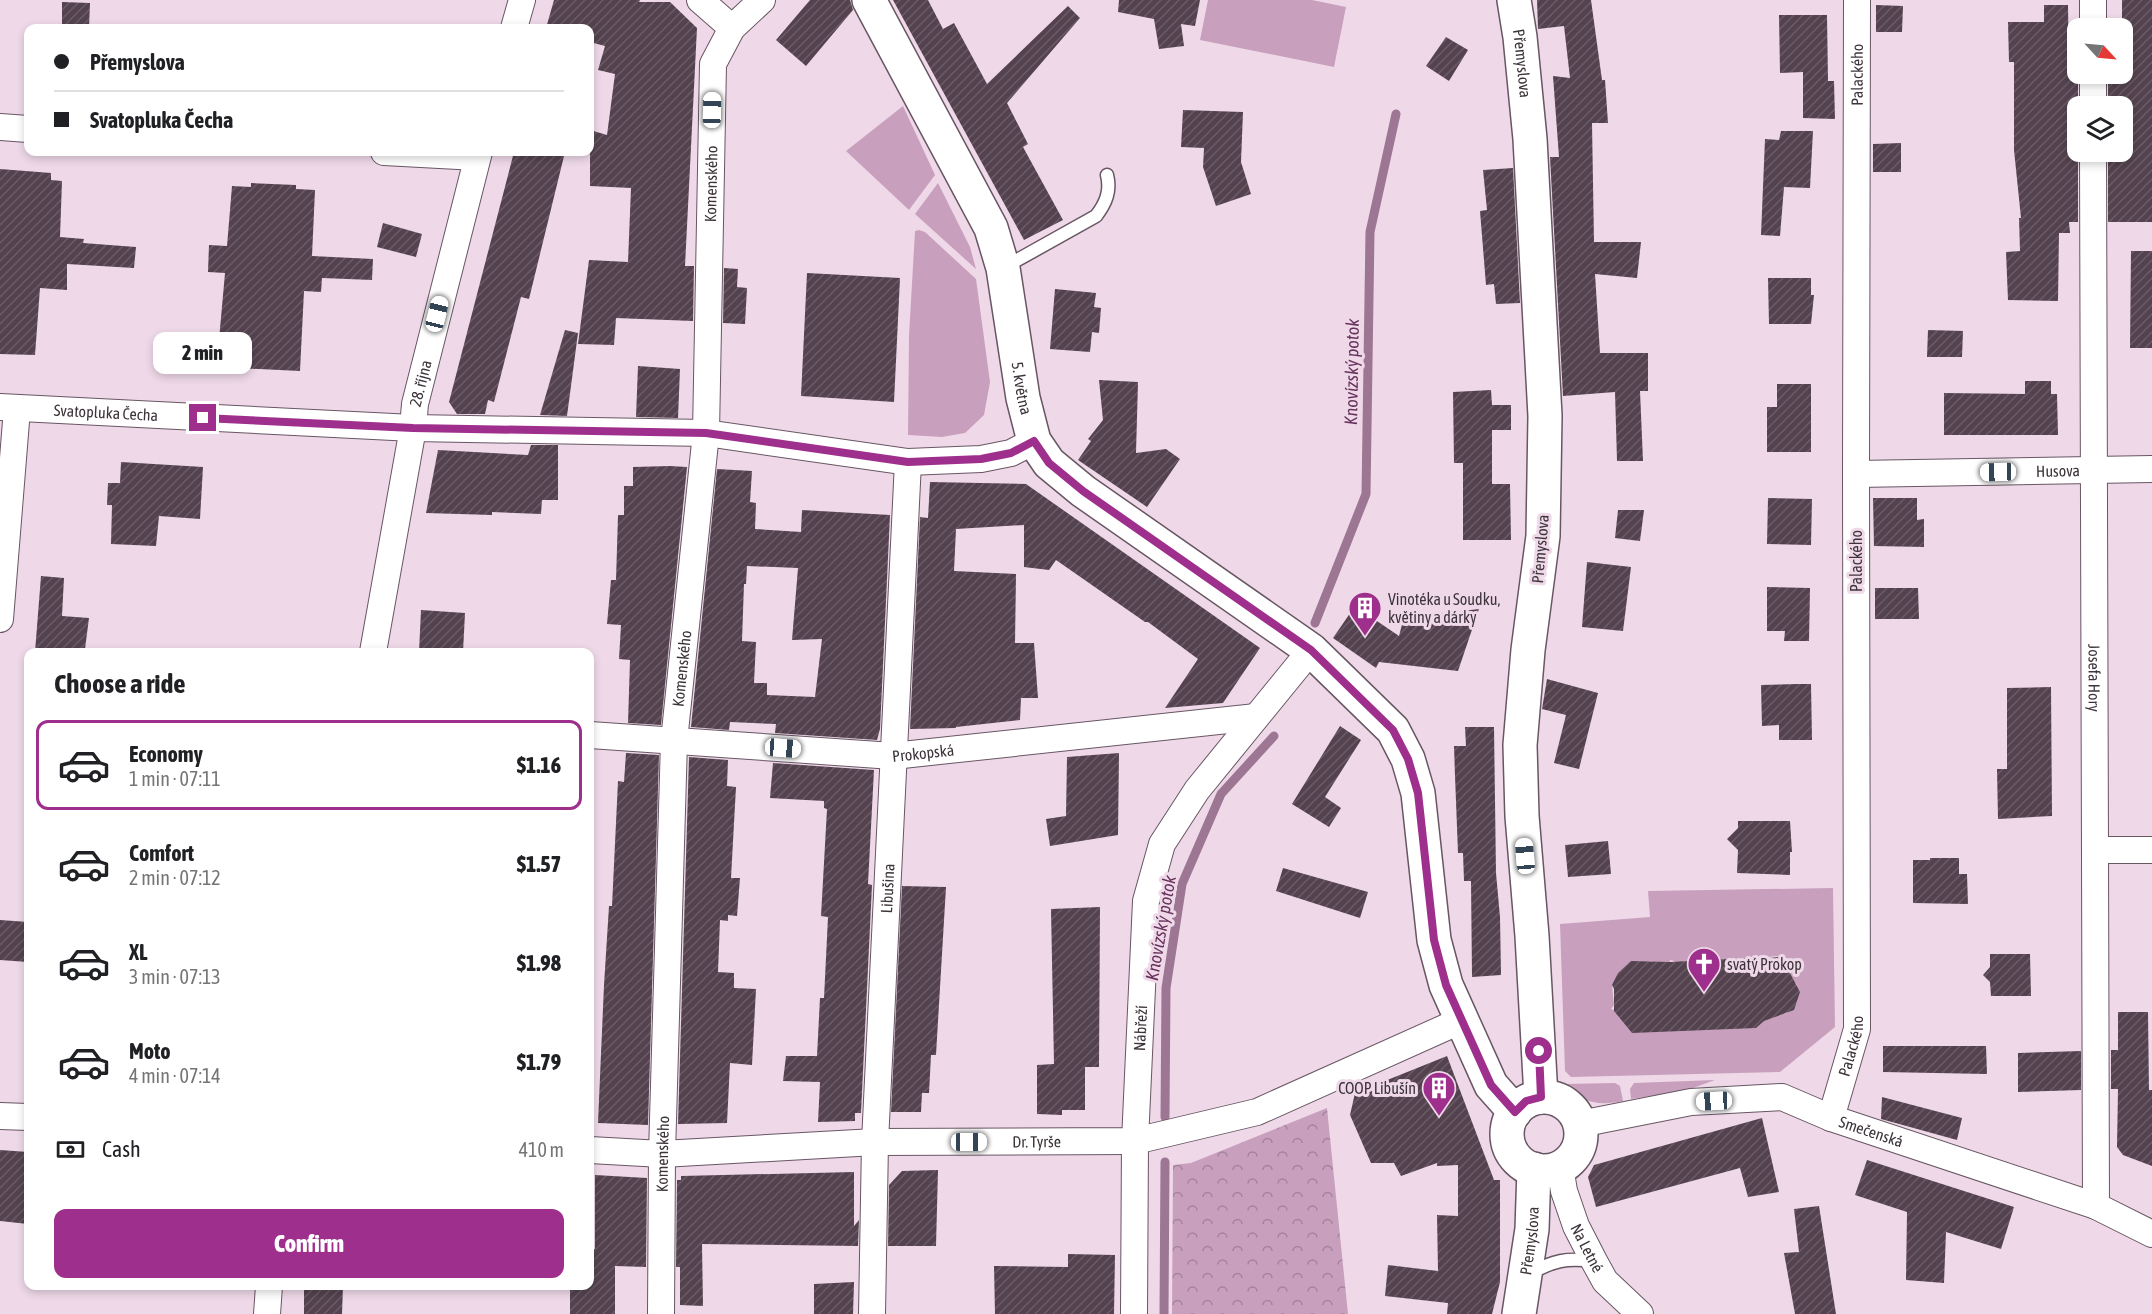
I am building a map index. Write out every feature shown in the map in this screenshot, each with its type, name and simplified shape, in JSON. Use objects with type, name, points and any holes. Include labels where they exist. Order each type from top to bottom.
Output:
[{"type":"street","points":[[515,24],[522,0]]},
{"type":"street","points":[[700,0],[732,28]]},
{"type":"street","name":"Komenského","points":[[661,1314],[662,1154],[674,741],[706,433],[713,64],[732,28],[762,0]]},
{"type":"street","name":"5. května","points":[[869,0],[991,228],[1003,268],[1023,398],[1034,441],[1049,463],[1083,491],[1311,650],[1393,730],[1408,759],[1418,793],[1434,940],[1446,985],[1460,1021],[1491,1085],[1528,1104]]},
{"type":"street","name":"Přemyslova","points":[[1514,0],[1530,140],[1545,416],[1543,536],[1528,650],[1520,745],[1522,816],[1532,936],[1528,1104],[1508,1126],[1511,1149],[1521,1162],[1547,1168],[1532,1229],[1520,1314]]},
{"type":"street","name":"Palackého","points":[[1831,1118],[1857,1029],[1857,0]]},
{"type":"street","points":[[2093,0],[2093,18]]},
{"type":"street","points":[[0,127],[24,129]]},
{"type":"street","name":"28. října","points":[[374,648],[413,428],[415,404],[477,156]]},
{"type":"street","name":"Josefa Hory","points":[[2093,162],[2097,850],[2096,1206]]},
{"type":"street","points":[[0,619],[8,408]]},
{"type":"street","name":"Svatopluka Čecha","points":[[8,408],[413,428],[706,433],[908,462],[981,459],[1011,453],[1034,441]]},
{"type":"street","name":"Libušina","points":[[872,1314],[875,1142],[908,462]]},
{"type":"street","name":"Husova","points":[[1856,474],[2152,469]]},
{"type":"street","name":"Nábřeží","points":[[1134,1314],[1134,1141],[1146,901],[1162,844],[1197,790],[1311,650]]},
{"type":"street","name":"Prokopská","points":[[594,735],[893,756],[1256,717]]},
{"type":"street","points":[[2097,850],[2152,850]]},
{"type":"street","name":"Dr. Tyrše","points":[[594,1150],[662,1154],[875,1142],[1134,1141],[1257,1112],[1460,1021]]},
{"type":"street","points":[[1528,1104],[1550,1097],[1566,1104],[1577,1116],[1580,1124],[1581,1133],[1573,1157],[1547,1168]]},
{"type":"street","name":"Smečenská","points":[[1580,1124],[1691,1102],[1782,1097],[1831,1118],[2096,1206],[2152,1234]]},
{"type":"street","points":[[0,1116],[24,1117]]},
{"type":"street","name":"Na Letné","points":[[1547,1168],[1564,1191],[1576,1226],[1605,1281],[1640,1314]]},
{"type":"street","points":[[267,1314],[269,1290]]},
{"type":"lane","points":[[1003,268],[1096,216],[1105,205],[1107,198],[1109,183],[1107,175]]},
{"type":"lane","points":[[1526,1276],[1547,1264],[1570,1259],[1594,1261]]},
{"type":"green space","points":[[1208,0],[1312,0],[1346,7],[1334,67],[1200,40]]},
{"type":"green space","points":[[903,106],[935,175],[909,210],[846,151]]},
{"type":"green space","points":[[938,183],[970,247],[976,269],[915,214]]},
{"type":"green space","points":[[915,231],[925,232],[976,279],[990,382],[984,415],[965,433],[942,437],[908,435],[909,336]]},
{"type":"green space","points":[[1833,888],[1835,1027],[1780,1072],[1571,1077],[1565,1071],[1560,924],[1650,917],[1648,891]],"holes":[[[1777,956],[1779,958],[1776,961],[1792,985],[1796,983],[1797,986],[1793,988],[1788,1012],[1785,1014],[1782,1010],[1756,1022],[1759,1025],[1757,1027],[1754,1024],[1735,1025],[1735,1029],[1731,1029],[1731,1025],[1711,1030],[1711,1025],[1692,1030],[1611,1009],[1614,1005],[1612,985],[1650,966],[1650,961],[1654,962],[1654,965],[1670,965],[1670,960],[1674,961],[1674,965],[1689,964],[1689,960],[1693,960],[1693,965],[1708,964],[1708,960],[1712,959],[1713,964],[1728,963],[1728,959],[1749,961]]]},
{"type":"green space","points":[[1715,1080],[1685,1091],[1631,1099],[1630,1089],[1634,1083]]},
{"type":"green space","points":[[1615,1083],[1620,1086],[1623,1101],[1606,1103],[1583,1099],[1564,1084]]},
{"type":"green space","points":[[1327,1108],[1348,1314],[1172,1314],[1173,1165],[1191,1163]]},
{"type":"building","points":[[554,0],[640,0],[639,2],[670,2],[697,28],[685,266],[694,266],[693,321],[616,318],[614,345],[578,344],[589,260],[628,262],[631,188],[590,186],[590,156],[594,156],[594,131],[607,135],[615,74],[598,70],[605,46],[594,43],[594,24],[547,24]]},
{"type":"building","points":[[810,0],[850,0],[853,10],[806,66],[776,40]]},
{"type":"building","points":[[893,0],[928,0],[943,29],[954,23],[987,84],[1068,6],[1080,18],[1007,103],[1028,144],[1023,147],[1063,220],[1024,240]]},
{"type":"building","points":[[1119,0],[1200,0],[1195,26],[1181,24],[1184,46],[1159,49],[1154,19],[1118,12]]},
{"type":"building","points":[[1537,0],[1591,0],[1602,80],[1605,80],[1608,123],[1592,123],[1594,242],[1641,242],[1637,278],[1595,274],[1600,353],[1648,353],[1648,391],[1640,391],[1643,461],[1617,461],[1615,392],[1563,396],[1550,157],[1559,157],[1553,76],[1570,78],[1564,26],[1538,29]]},
{"type":"building","points":[[2122,0],[2152,0],[2152,222],[2108,222],[2108,162],[2133,162],[2133,96],[2108,96],[2108,84],[2133,84],[2133,18],[2122,18]]},
{"type":"building","points":[[62,2],[90,3],[89,24],[62,24]]},
{"type":"building","points":[[1876,5],[1903,6],[1902,32],[1876,32]]},
{"type":"building","points":[[2044,5],[2068,5],[2067,84],[2078,84],[2078,96],[2067,96],[2067,162],[2078,162],[2078,222],[2069,222],[2070,233],[2059,233],[2058,301],[2008,300],[2006,252],[2020,251],[2019,218],[2021,218],[2014,150],[2014,62],[2009,62],[2008,22],[2044,22]]},
{"type":"building","points":[[1779,15],[1827,15],[1828,81],[1834,81],[1835,119],[1803,118],[1803,72],[1780,73]]},
{"type":"building","points":[[1446,37],[1468,50],[1449,81],[1426,66]]},
{"type":"building","points":[[1183,110],[1243,112],[1241,162],[1251,194],[1216,206],[1203,167],[1204,148],[1181,147]]},
{"type":"building","points":[[1781,131],[1813,131],[1810,188],[1784,187],[1780,236],[1761,235],[1765,139],[1779,140]]},
{"type":"building","points":[[1901,143],[1901,172],[1873,172],[1873,144]]},
{"type":"building","points":[[513,156],[564,156],[529,299],[521,297],[494,402],[488,400],[485,414],[457,414],[449,402]]},
{"type":"building","points":[[1513,168],[1520,303],[1496,304],[1494,284],[1486,285],[1480,211],[1487,210],[1483,170]]},
{"type":"building","points":[[0,169],[51,173],[51,180],[62,181],[60,237],[84,239],[83,243],[136,247],[134,268],[67,264],[67,290],[40,288],[35,355],[0,354]]},
{"type":"building","points":[[251,183],[296,185],[296,189],[315,190],[312,256],[373,259],[372,280],[322,278],[321,292],[304,291],[300,371],[236,368],[236,364],[217,362],[225,273],[208,272],[209,245],[227,246],[232,186],[251,187]]},
{"type":"building","points":[[383,223],[422,234],[416,257],[377,247]]},
{"type":"building","points":[[2131,251],[2152,251],[2152,348],[2130,348]]},
{"type":"building","points":[[724,268],[738,269],[737,287],[747,288],[745,324],[723,323]]},
{"type":"building","points":[[807,273],[900,278],[894,402],[801,396]]},
{"type":"building","points":[[1768,278],[1811,278],[1811,295],[1814,295],[1811,324],[1769,324]]},
{"type":"building","points":[[1055,289],[1096,293],[1094,307],[1101,308],[1099,333],[1092,332],[1090,352],[1050,349]]},
{"type":"building","points":[[565,330],[578,333],[567,416],[540,415]]},
{"type":"building","points":[[1928,330],[1963,331],[1962,357],[1927,357]]},
{"type":"building","points":[[638,366],[680,369],[678,418],[636,417]]},
{"type":"building","points":[[1099,380],[1138,382],[1136,453],[1166,449],[1180,459],[1147,507],[1078,460],[1091,441],[1088,439],[1103,420]]},
{"type":"building","points":[[2025,381],[2051,381],[2051,394],[2057,394],[2058,435],[1944,435],[1944,393],[2025,394]]},
{"type":"building","points":[[1777,384],[1811,384],[1811,452],[1767,452],[1767,407],[1777,407]]},
{"type":"building","points":[[1491,390],[1492,405],[1511,405],[1511,430],[1492,430],[1492,484],[1510,484],[1511,540],[1463,540],[1463,463],[1454,463],[1453,392]]},
{"type":"building","points":[[531,445],[558,445],[558,500],[542,500],[541,514],[426,513],[438,450],[528,455]]},
{"type":"building","points":[[121,462],[203,467],[200,519],[159,516],[156,546],[111,544],[112,505],[107,505],[108,483],[120,483]]},
{"type":"building","points":[[633,467],[687,467],[661,725],[628,723],[630,660],[619,659],[621,625],[607,624],[611,580],[616,580],[618,515],[624,515],[624,486],[633,486]]},
{"type":"building","points":[[717,469],[752,471],[750,502],[756,503],[755,529],[801,532],[802,510],[890,515],[880,729],[877,740],[775,733],[776,724],[730,722],[729,730],[691,727]],"holes":[[[747,566],[798,568],[792,640],[822,639],[815,697],[767,695],[767,683],[754,683],[756,642],[742,641]]]},
{"type":"building","points":[[930,482],[1026,484],[1260,648],[1223,703],[1165,708],[1198,659],[1056,560],[1049,570],[1024,567],[1024,525],[956,529],[954,571],[1016,574],[1015,643],[1034,643],[1038,698],[1021,698],[1020,720],[956,728],[910,729],[920,517],[928,518]]},
{"type":"building","points":[[1768,498],[1812,499],[1811,545],[1767,544]]},
{"type":"building","points":[[1873,498],[1917,498],[1917,520],[1924,519],[1924,547],[1874,546]]},
{"type":"building","points":[[1618,510],[1644,510],[1640,541],[1615,538]]},
{"type":"building","points":[[1587,562],[1631,567],[1623,631],[1582,627]]},
{"type":"building","points":[[41,576],[64,578],[62,616],[89,618],[85,648],[35,648]]},
{"type":"building","points":[[1767,587],[1810,588],[1809,641],[1784,641],[1785,631],[1767,631]]},
{"type":"building","points":[[1875,588],[1918,588],[1919,619],[1875,619]]},
{"type":"building","points":[[1355,606],[1399,636],[1405,613],[1430,615],[1479,609],[1458,671],[1379,662],[1376,668],[1333,638]]},
{"type":"building","points":[[421,610],[465,613],[463,648],[419,648]]},
{"type":"building","points":[[1547,679],[1598,693],[1579,769],[1554,763],[1566,715],[1542,709]]},
{"type":"building","points":[[1811,684],[1812,740],[1779,740],[1779,725],[1762,726],[1761,685]]},
{"type":"building","points":[[2051,687],[2052,816],[1998,819],[1997,769],[2007,769],[2007,688]]},
{"type":"building","points":[[1340,726],[1361,740],[1325,797],[1341,808],[1329,827],[1292,804]]},
{"type":"building","points":[[1465,727],[1494,727],[1496,873],[1500,917],[1501,975],[1472,977],[1471,881],[1464,881],[1463,853],[1458,853],[1454,746],[1466,746]]},
{"type":"building","points":[[626,753],[659,755],[648,1125],[598,1123],[604,985],[609,906],[612,906],[618,781],[624,782]]},
{"type":"building","points":[[1119,753],[1118,835],[1050,846],[1046,819],[1066,816],[1067,757]]},
{"type":"building","points":[[689,757],[728,760],[727,786],[736,787],[731,878],[740,878],[737,916],[728,915],[728,921],[720,920],[718,972],[734,973],[734,988],[756,989],[752,1065],[730,1063],[727,1123],[678,1124]]},
{"type":"building","points":[[773,763],[874,770],[868,884],[872,885],[861,1113],[855,1113],[855,1121],[818,1122],[820,1082],[783,1081],[786,1056],[817,1056],[820,998],[824,998],[828,917],[821,916],[827,809],[824,808],[824,801],[770,798]]},
{"type":"building","points":[[1738,821],[1790,821],[1792,852],[1790,852],[1790,875],[1737,873],[1738,850],[1727,839],[1738,828]]},
{"type":"building","points":[[1608,841],[1611,874],[1568,877],[1565,845]]},
{"type":"building","points":[[1930,858],[1959,858],[1959,874],[1967,874],[1968,904],[1913,903],[1913,860],[1930,860]]},
{"type":"building","points":[[1283,868],[1368,892],[1360,918],[1276,891]]},
{"type":"building","points":[[902,886],[946,887],[936,1055],[931,1055],[929,1093],[922,1093],[921,1112],[891,1112]]},
{"type":"building","points":[[1100,907],[1099,1067],[1085,1067],[1085,1110],[1062,1110],[1062,1115],[1037,1114],[1037,1065],[1054,1064],[1051,909]]},
{"type":"building","points":[[0,920],[24,922],[24,962],[0,960]]},
{"type":"building","points":[[1990,954],[2030,954],[2031,996],[1991,996],[1990,982],[1983,975],[1990,967]]},
{"type":"building","name":"svatý Prokop","points":[[1778,957],[1800,992],[1794,1010],[1764,1021],[1756,1028],[1632,1033],[1614,1011],[1612,985],[1618,973],[1631,961],[1670,962],[1748,958],[1753,960]]},
{"type":"building","points":[[2118,1012],[2148,1012],[2149,1090],[2152,1090],[2152,1166],[2123,1155],[2117,1147],[2118,1089],[2111,1089],[2111,1050],[2118,1050]]},
{"type":"building","points":[[1883,1046],[1986,1046],[1987,1074],[1883,1072]]},
{"type":"building","points":[[2081,1051],[2081,1090],[2018,1092],[2018,1053]]},
{"type":"building","points":[[1447,1056],[1494,1180],[1500,1180],[1500,1282],[1492,1314],[1447,1314],[1448,1303],[1385,1296],[1388,1265],[1438,1271],[1437,1215],[1458,1216],[1458,1165],[1437,1166],[1437,1163],[1401,1176],[1394,1163],[1371,1163],[1350,1115],[1355,1093]]},
{"type":"building","points":[[1882,1097],[1962,1118],[1957,1140],[1881,1119]]},
{"type":"building","points":[[1762,1118],[1779,1192],[1748,1197],[1740,1168],[1596,1207],[1588,1177],[1594,1165]]},
{"type":"building","points":[[0,1150],[24,1152],[24,1224],[0,1221]]},
{"type":"building","points":[[1867,1160],[2014,1207],[2001,1249],[1946,1232],[1944,1283],[1906,1280],[1907,1212],[1855,1195]]},
{"type":"building","points":[[938,1170],[936,1246],[888,1246],[889,1185],[902,1171]]},
{"type":"building","points":[[854,1172],[854,1226],[859,1220],[858,1246],[702,1244],[703,1306],[680,1305],[680,1267],[676,1267],[677,1180],[681,1180],[681,1176]]},
{"type":"building","points":[[595,1175],[647,1178],[646,1267],[615,1266],[615,1314],[570,1314],[570,1290],[594,1290]]},
{"type":"building","points":[[1819,1206],[1836,1314],[1795,1314],[1784,1253],[1799,1252],[1794,1209]]},
{"type":"building","points":[[1068,1254],[1115,1255],[1114,1314],[995,1314],[994,1266],[1068,1267]]},
{"type":"building","points":[[854,1282],[853,1314],[814,1314],[814,1284]]},
{"type":"building","points":[[304,1290],[343,1290],[342,1314],[304,1314]]},
{"type":"waterway","name":"Knovízský potok","points":[[1315,623],[1366,494],[1370,232],[1396,114]]},
{"type":"waterway","name":"Knovízský potok","points":[[1165,1117],[1166,988],[1182,884],[1221,794],[1274,736]]},
{"type":"waterway","name":"Knovízský potok","points":[[1164,1314],[1165,1162]]},
{"type":"place","name":"Vinotéka u Soudku, květiny a dárky","points":[[1365,637]]},
{"type":"place","name":"svatý Prokop","points":[[1704,993]]},
{"type":"place","name":"COOP Libušín","points":[[1439,1117]]},
{"type":"route","points":[[203,418],[413,428],[706,433],[908,462],[981,459],[1011,453],[1034,441],[1049,463],[1083,491],[1311,650],[1393,730],[1408,759],[1418,793],[1434,940],[1446,985],[1460,1021],[1491,1085],[1515,1112],[1526,1101],[1541,1097],[1539,1051]]}]
